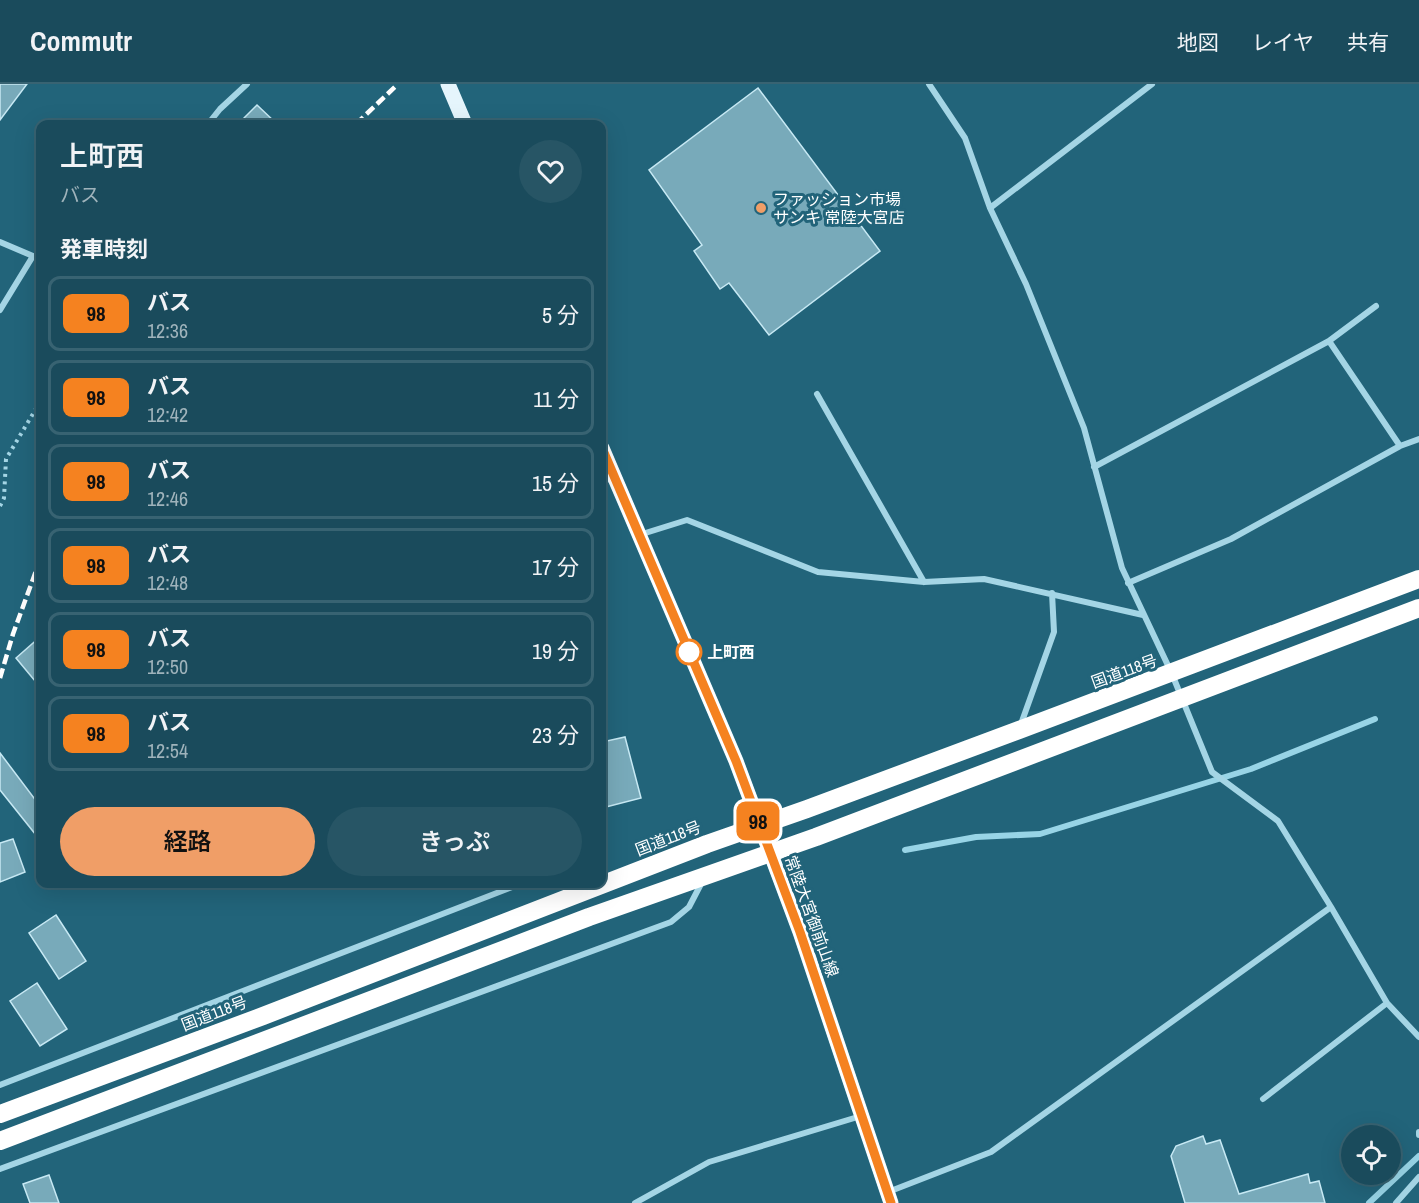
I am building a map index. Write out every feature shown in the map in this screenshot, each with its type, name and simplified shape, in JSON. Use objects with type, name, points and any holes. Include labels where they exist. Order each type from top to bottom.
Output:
[{"type":"highway","name":"国道118号","points":[[606,879],[1172,674],[1419,579]]},
{"type":"highway","points":[[0,1141],[589,917],[771,854],[1419,608]]},
{"type":"highway","name":"国道118号","points":[[0,1114],[263,1016],[580,888]]},
{"type":"main road","points":[[448,84],[463,120]]},
{"type":"main road","name":"常陸大宮御前山線","points":[[608,479],[639,535],[736,761],[800,932],[890,1198]]},
{"type":"street","points":[[211,120],[247,84]]},
{"type":"street","points":[[929,84],[965,138],[990,208],[1035,306],[1084,428],[1122,568],[1172,674],[1212,772],[1278,821],[1387,1003],[1419,1037]]},
{"type":"street","points":[[990,208],[1152,84]]},
{"type":"street","points":[[0,242],[36,257]]},
{"type":"street","points":[[0,310],[33,256]]},
{"type":"street","points":[[1094,467],[1329,341],[1376,306]]},
{"type":"street","points":[[1329,341],[1400,446]]},
{"type":"street","points":[[816,394],[924,582]]},
{"type":"street","points":[[1128,583],[1230,539],[1400,446],[1419,439]]},
{"type":"street","points":[[639,535],[687,520],[818,573],[924,582],[984,579],[1143,615]]},
{"type":"street","points":[[1019,730],[1054,632],[1052,594]]},
{"type":"street","points":[[0,1169],[671,922],[689,907],[704,878]]},
{"type":"street","points":[[0,1085],[510,888]]},
{"type":"street","points":[[890,1198],[991,1152],[1331,907]]},
{"type":"street","points":[[1263,1099],[1387,1003]]},
{"type":"street","points":[[635,1203],[709,1162],[862,1116]]},
{"type":"street","points":[[1396,1203],[1419,1177]]},
{"type":"path","points":[[0,506],[4,498],[6,459],[36,409]]},
{"type":"building","points":[[0,84],[27,84],[0,120]]},
{"type":"building","name":"ファッション市場 サンキ 常陸大宮店","points":[[758,88],[880,251],[769,335],[729,283],[720,289],[694,251],[702,245],[649,170]]},
{"type":"building","points":[[257,105],[273,120],[242,120]]},
{"type":"building","points":[[36,640],[36,682],[16,658]]},
{"type":"building","points":[[625,737],[641,798],[606,807],[606,741]]},
{"type":"building","points":[[0,753],[36,801],[36,835],[0,790]]},
{"type":"building","points":[[13,839],[25,872],[0,882],[0,843]]},
{"type":"building","points":[[56,915],[86,961],[59,979],[29,933]]},
{"type":"building","points":[[37,983],[67,1029],[40,1046],[10,1001]]},
{"type":"building","points":[[1203,1136],[1206,1144],[1220,1140],[1239,1194],[1308,1174],[1310,1183],[1319,1181],[1325,1203],[1185,1203],[1171,1156],[1176,1146]]},
{"type":"building","points":[[49,1175],[59,1203],[30,1203],[23,1184]]},
{"type":"waterway","points":[[905,850],[976,837],[1040,834],[1251,769],[1375,719]]},
{"type":"waterway","points":[[1369,1203],[1419,1156]]},
{"type":"railway","points":[[360,120],[398,84]]},
{"type":"railway","points":[[0,678],[36,571]]},
{"type":"bus line","name":"98","points":[[606,457],[736,761],[800,932],[891,1203]]},
{"type":"place","name":"ファッション市場 サンキ 常陸大宮店","points":[[761,208]]},
{"type":"place","name":"上町西","points":[[689,652]]}]
